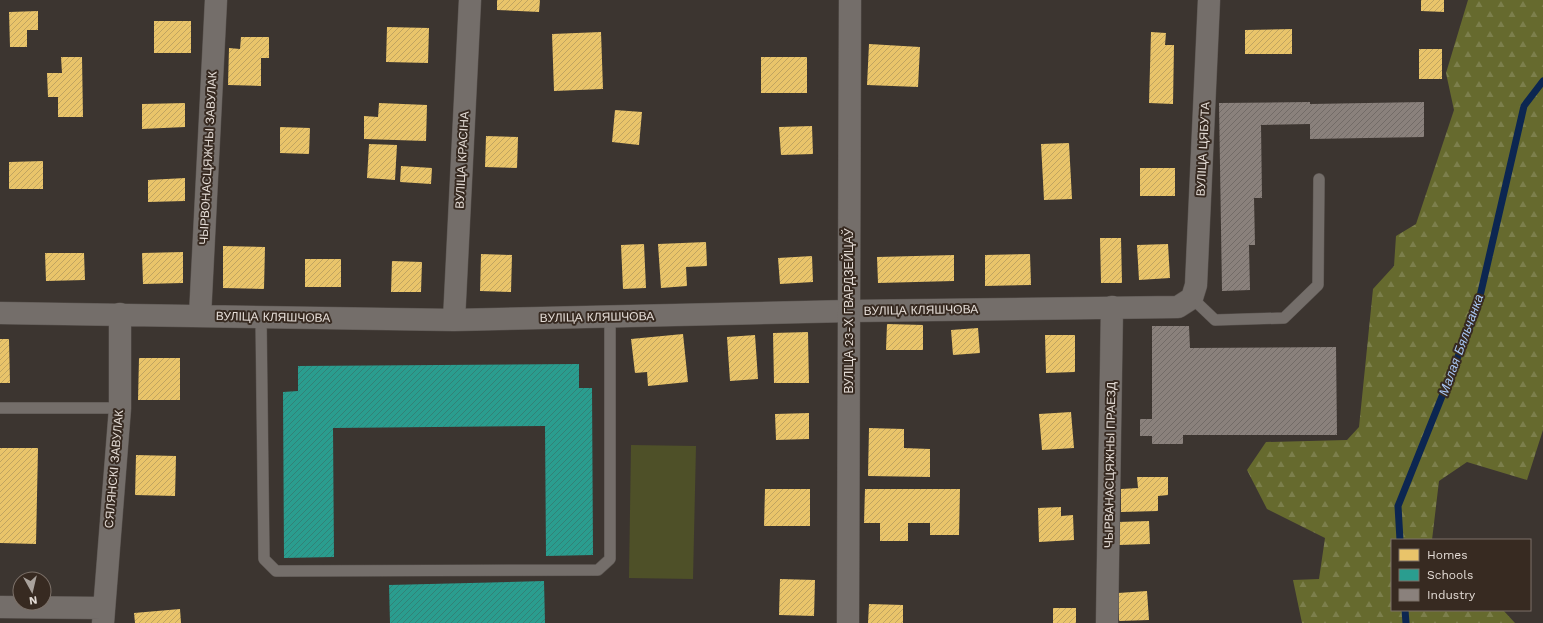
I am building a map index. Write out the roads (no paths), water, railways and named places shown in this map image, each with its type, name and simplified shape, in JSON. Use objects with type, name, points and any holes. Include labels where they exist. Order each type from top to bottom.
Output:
[{"type":"street","name":"ЧЫРВОНАСЦЯЖНЫ ЗАВУЛАК","points":[[200,316],[216,0]]},
{"type":"street","name":"ВУЛІЦА КРАСІНА","points":[[454,320],[470,0]]},
{"type":"street","name":"ВУЛІЦА 23-Х ГВАРДЗЕЙЦАЎ","points":[[848,623],[850,0]]},
{"type":"street","name":"ВУЛІЦА ЦЯБУТА","points":[[1192,298],[1196,285],[1208,0]]},
{"type":"street","name":"ВУЛІЦА КЛЯШЧОВА","points":[[0,313],[454,320],[610,318],[849,311],[1178,306],[1192,298]]},
{"type":"street","name":"ЧЫРВАНАСЦЯЖНЫ ПРАЕЗД","points":[[1107,623],[1112,307]]},
{"type":"street","name":"СЯЛЯНСКІ ЗАВУЛАК","points":[[103,616],[120,408],[120,314]]},
{"type":"street","points":[[0,607],[103,616]]},
{"type":"lane","points":[[1192,298],[1215,320],[1284,318],[1318,285],[1319,179]]},
{"type":"lane","points":[[261,317],[264,559],[276,572],[598,570],[610,559],[610,318]]},
{"type":"lane","points":[[0,408],[120,408]]},
{"type":"waterway","name":"Малая Бяльчанка","points":[[1400,539],[1398,506],[1477,309],[1524,106],[1543,81]]},
{"type":"waterway","name":"Малая Бяльчанка","points":[[1405,611],[1406,623]]}]
